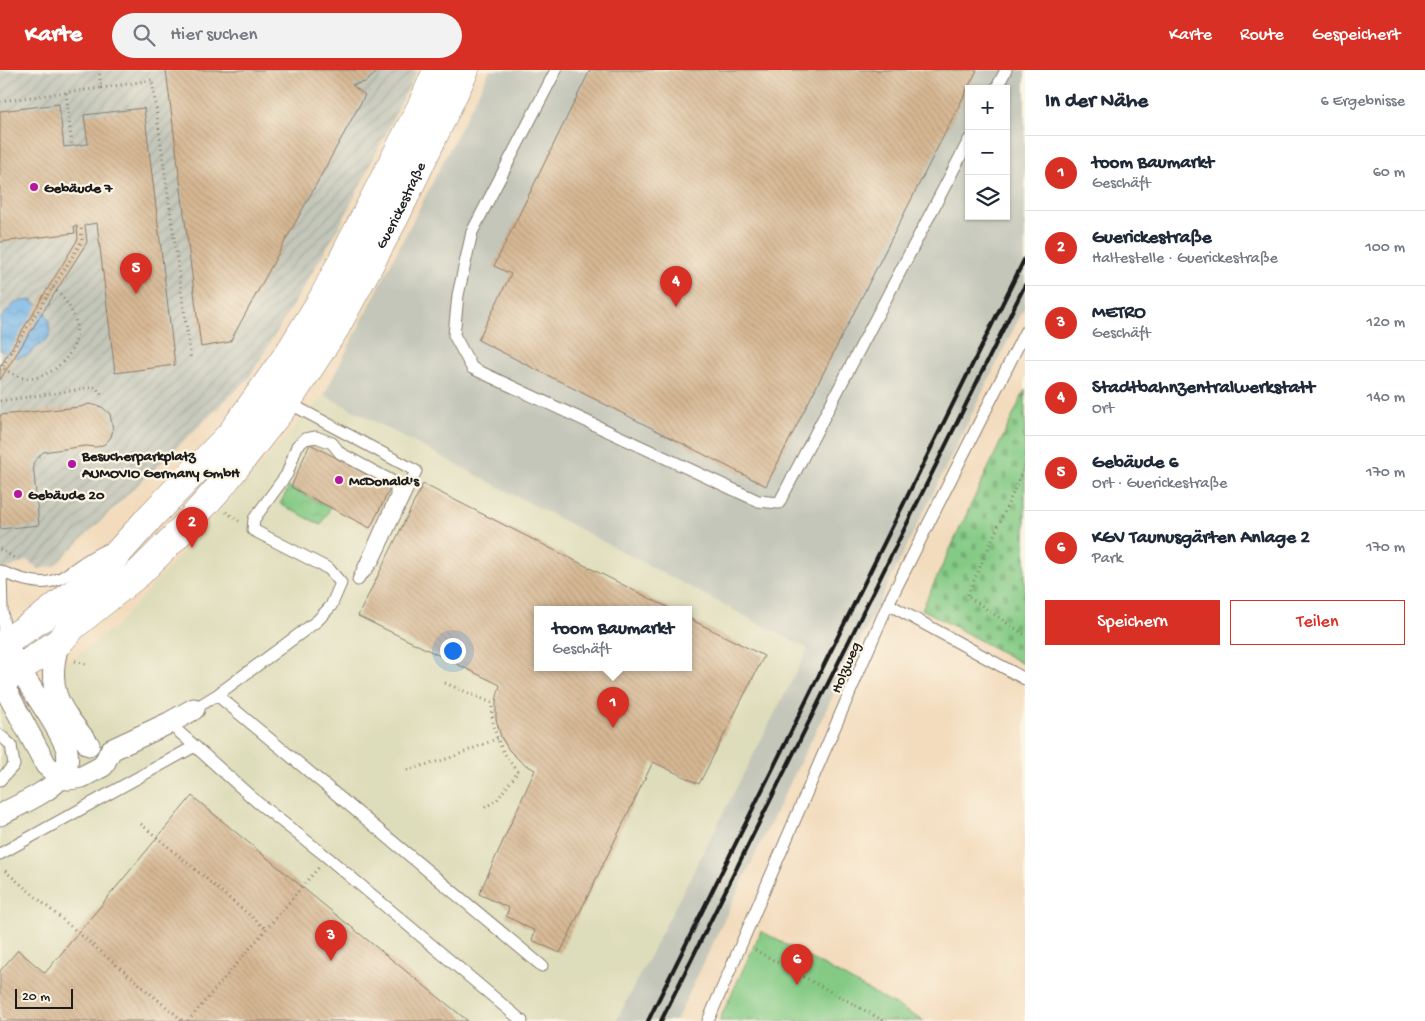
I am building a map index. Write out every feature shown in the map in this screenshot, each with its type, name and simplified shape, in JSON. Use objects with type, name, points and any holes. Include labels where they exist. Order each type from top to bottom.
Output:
[{"type":"main road","name":"Guerickestraße","points":[[3,644],[101,572],[126,543],[231,434],[289,353],[324,296],[422,105],[437,70]]},
{"type":"main road","name":"Guerickestraße","points":[[5,678],[59,642],[73,626],[140,572],[177,535],[220,487],[287,402],[336,326],[395,217],[465,70]]},
{"type":"street","points":[[59,642],[54,658],[53,681],[58,700],[89,745]]},
{"type":"street","points":[[3,644],[5,678],[46,765],[62,778],[70,780],[82,777],[103,766],[111,750]]},
{"type":"street","points":[[5,678],[72,745],[89,745],[111,750],[194,709]]},
{"type":"street","points":[[0,815],[42,792],[62,778],[66,770],[68,758],[66,748],[59,733]]},
{"type":"lane","points":[[556,70],[472,232],[458,295],[454,335],[472,368],[758,502],[779,502],[965,148]]},
{"type":"lane","points":[[998,85],[1006,70]]},
{"type":"lane","name":"Holzweg","points":[[708,1021],[888,604],[1025,332]]},
{"type":"lane","points":[[287,402],[416,471],[374,560],[358,580],[341,582]]},
{"type":"lane","points":[[341,582],[329,570],[252,530],[254,519],[288,474],[297,446],[306,439],[316,437],[332,443],[340,453],[392,481],[396,488],[396,496],[358,580]]},
{"type":"lane","points":[[3,644],[0,571],[36,583],[49,583],[75,570],[96,554],[126,543]]},
{"type":"lane","points":[[194,709],[217,695],[317,621],[331,606],[341,582]]},
{"type":"lane","points":[[888,604],[1025,679]]},
{"type":"lane","points":[[217,695],[542,966]]},
{"type":"lane","points":[[169,723],[257,802],[327,857],[522,1021]]},
{"type":"lane","points":[[0,735],[11,745],[14,765],[0,780]]},
{"type":"lane","points":[[0,854],[195,746]]},
{"type":"path","points":[[99,70],[101,88]]},
{"type":"path","points":[[0,101],[152,80],[191,360]]},
{"type":"path","points":[[66,93],[72,146]]},
{"type":"path","points":[[0,370],[82,242],[81,225]]},
{"type":"path","points":[[0,366],[12,374],[26,378],[48,374],[68,358],[75,346],[77,331],[75,318],[65,298],[52,287]]},
{"type":"path","points":[[0,401],[96,388],[102,396]]},
{"type":"path","points":[[1025,466],[968,596],[1025,635]]},
{"type":"path","points":[[445,683],[492,703],[492,722],[496,738],[504,754],[518,772],[497,800],[484,808]]},
{"type":"path","points":[[407,770],[450,758],[501,737]]},
{"type":"path","points":[[141,824],[266,929]]},
{"type":"path","points":[[188,1021],[327,857]]},
{"type":"path","points":[[5,871],[183,1021]]},
{"type":"path","points":[[741,942],[884,1021]]},
{"type":"shaded area","points":[[0,70],[417,70],[341,224],[249,378],[54,566],[39,569],[27,560],[0,572]]},
{"type":"shaded area","points":[[490,70],[1025,70],[1025,306],[762,840],[676,1021],[616,1021],[808,649],[324,395]]},
{"type":"shaded area","points":[[324,395],[808,649],[616,1021],[0,1021],[0,708],[32,690],[118,624]]},
{"type":"green space","points":[[1025,390],[1025,665],[922,609]]},
{"type":"green space","points":[[289,487],[330,508],[321,525],[280,504]]},
{"type":"green space","points":[[761,931],[924,1021],[719,1021]]},
{"type":"water","points":[[32,300],[47,316],[49,337],[28,355],[17,358],[0,350],[0,319],[16,302]]},
{"type":"building","points":[[166,70],[380,70],[365,82],[352,85],[365,95],[230,342],[201,347]]},
{"type":"building","points":[[590,70],[977,70],[969,85],[965,85],[965,94],[766,486],[478,340],[511,274],[494,266]]},
{"type":"building","points":[[59,104],[64,147],[88,144],[84,115],[144,108],[175,365],[115,373],[97,223],[85,225],[87,242],[0,380],[0,367],[78,239],[77,226],[74,226],[75,233],[0,242],[0,111]]},
{"type":"building","name":"Gebäude 20","points":[[89,404],[102,407],[110,414],[113,429],[111,437],[105,444],[97,447],[85,446],[43,452],[33,463],[39,525],[0,529],[0,415],[80,407]]},
{"type":"building","points":[[310,444],[391,487],[370,528],[291,487]]},
{"type":"building","points":[[423,484],[665,606],[534,606],[534,671],[692,671],[692,620],[764,656],[699,784],[653,762],[560,953],[532,940],[535,931],[506,916],[509,908],[479,894],[535,770],[521,762],[509,750],[501,737],[496,719],[496,701],[500,685],[358,616]]},
{"type":"building","points":[[192,796],[468,1021],[0,1021],[0,971],[18,950],[45,973]]},
{"type":"railway","points":[[648,1021],[1025,258]]},
{"type":"railway","points":[[661,1021],[1025,285]]},
{"type":"place","name":"Gebäude 7","points":[[34,187]]},
{"type":"place","name":"Gebäude 6","points":[[136,294]]},
{"type":"place","name":"Stadtbahnzentralwerkstatt","points":[[676,307]]},
{"type":"place","name":"Besucherparkplatz AUMOVIO Germany GmbH","points":[[72,464]]},
{"type":"place","name":"McDonald's","points":[[339,480]]},
{"type":"place","name":"Gebäude 20","points":[[18,494]]},
{"type":"place","name":"Guerickestraße","points":[[192,548]]},
{"type":"place","name":"toom Baumarkt","points":[[613,728]]},
{"type":"place","name":"METRO","points":[[331,961]]},
{"type":"place","name":"KGV Taunusgärten Anlage 2","points":[[797,985]]}]
